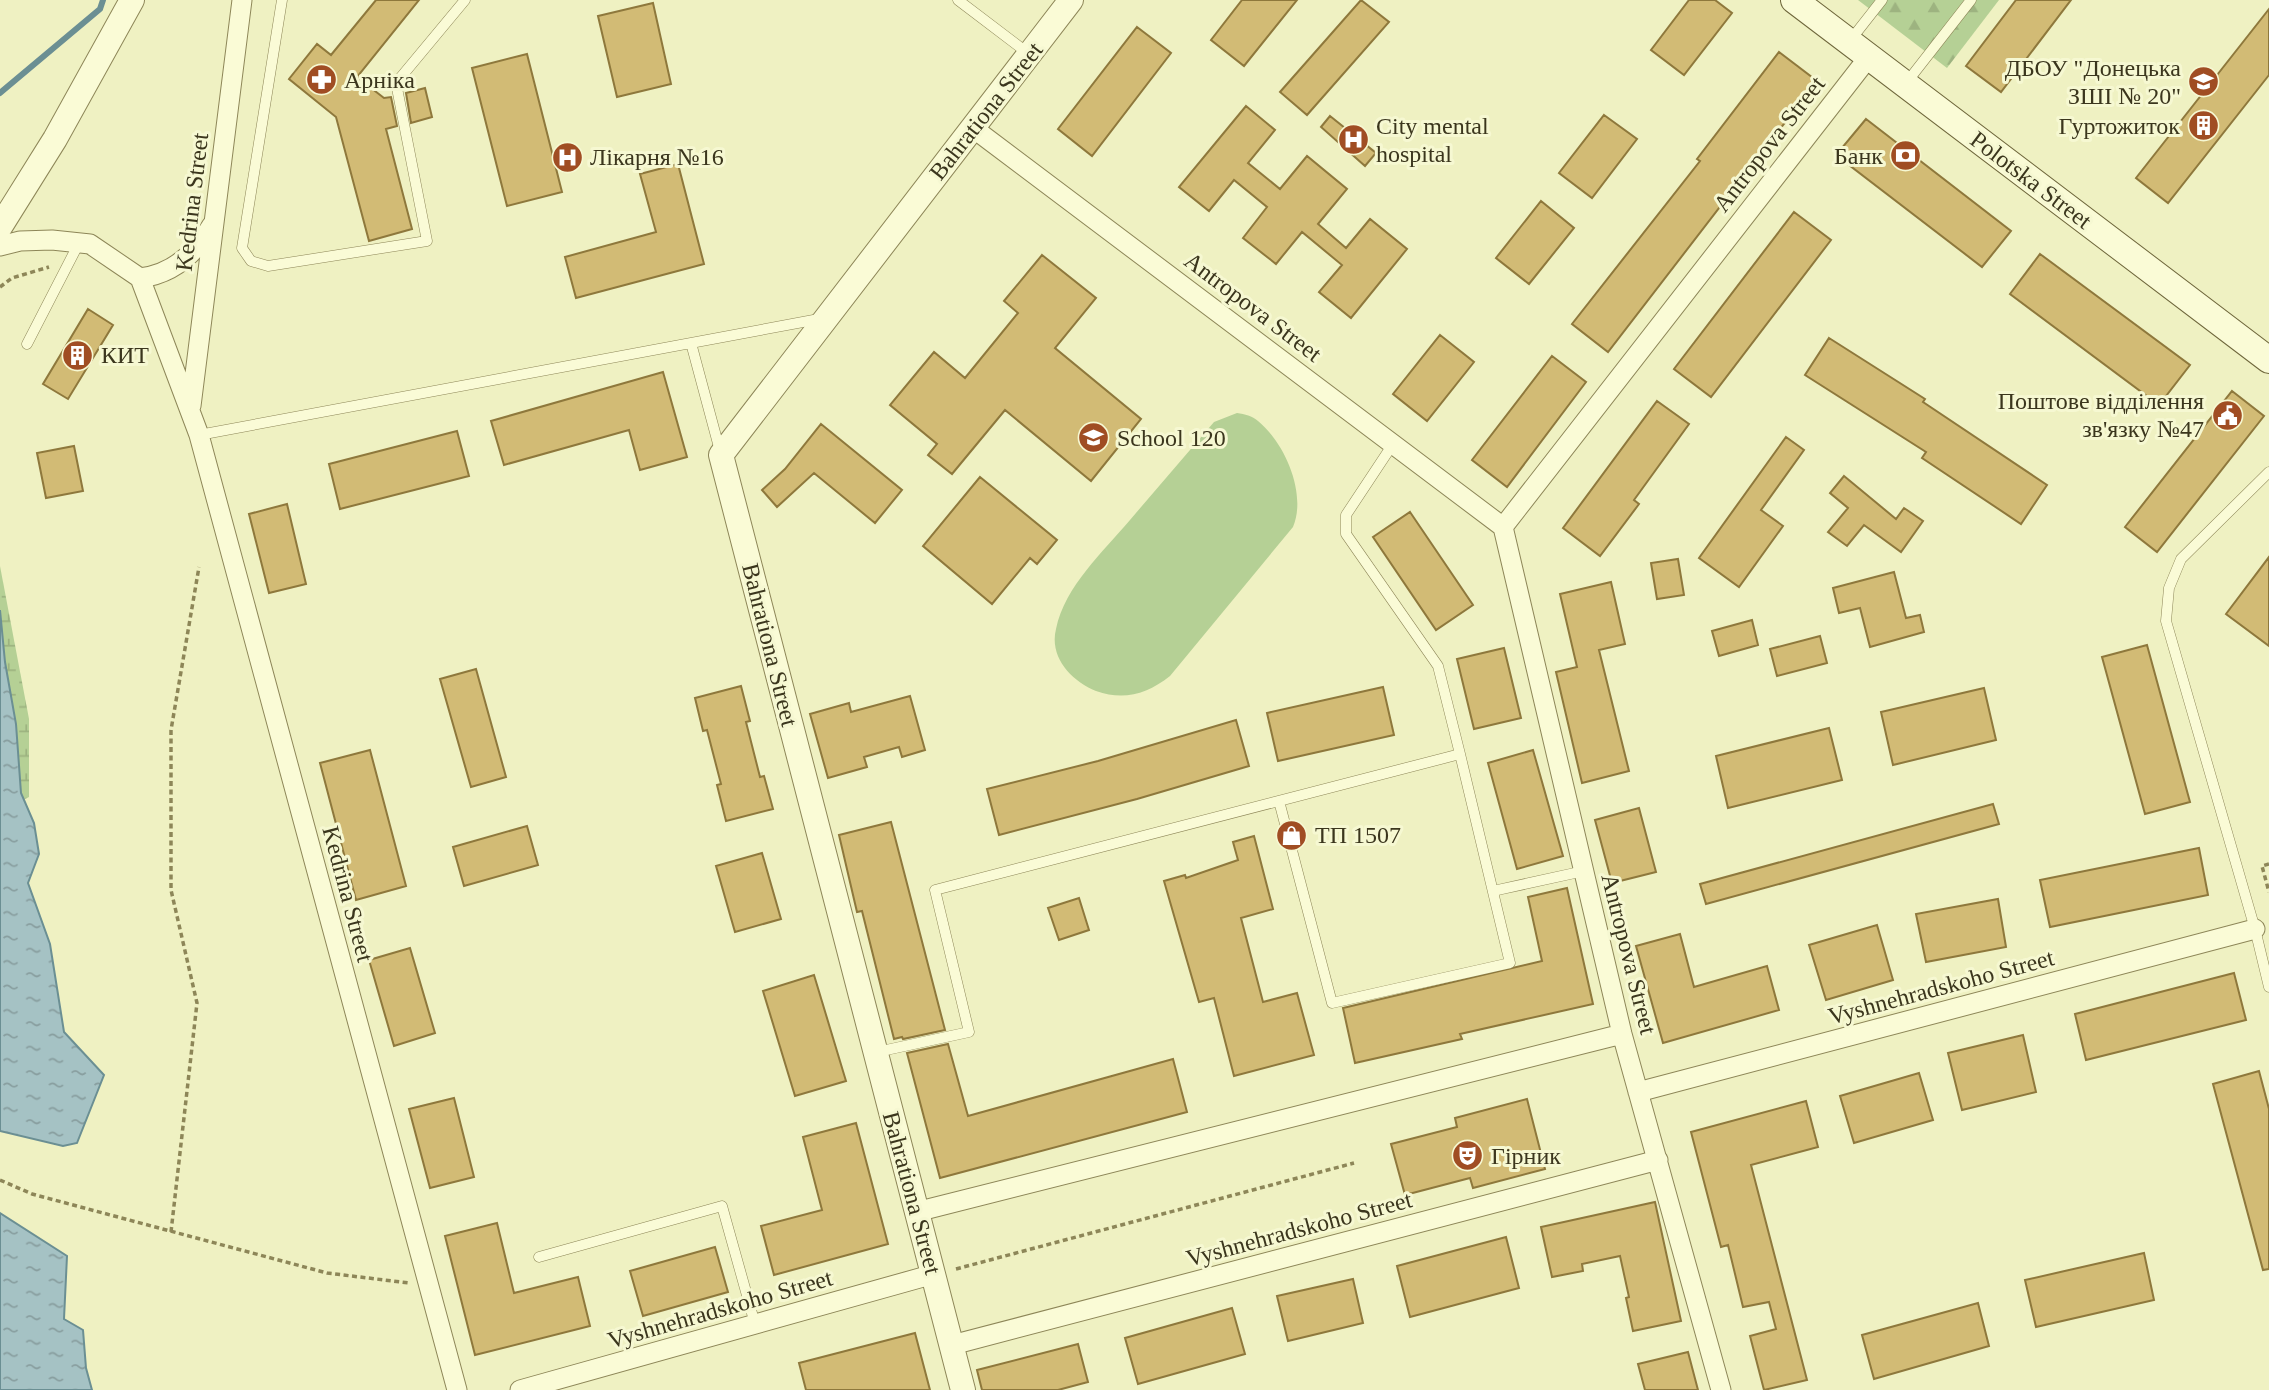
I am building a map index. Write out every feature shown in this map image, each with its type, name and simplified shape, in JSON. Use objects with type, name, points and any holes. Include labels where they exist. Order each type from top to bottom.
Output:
[{"type":"main road","name":"Polotska Street","points":[[1794,0],[2269,360]]},
{"type":"street","points":[[0,227],[55,139],[132,0]]},
{"type":"street","name":"Kedrina Street","points":[[190,411],[242,0]]},
{"type":"street","name":"Bahrationa Street","points":[[963,1390],[721,455],[1071,0]]},
{"type":"street","name":"Antropova Street","points":[[1503,527],[1858,50]]},
{"type":"street","name":"Antropova Street","points":[[973,128],[1503,527],[1622,1034],[1721,1390]]},
{"type":"street","points":[[140,278],[156,276],[179,264],[202,243],[214,221]]},
{"type":"street","name":"Kedrina Street","points":[[0,247],[20,241],[52,240],[90,244],[140,278],[199,435],[457,1390]]},
{"type":"street","name":"Vyshnehradskoho Street","points":[[1638,1092],[2255,929]]},
{"type":"street","points":[[916,1212],[1622,1034]]},
{"type":"street","name":"Vyshnehradskoho Street","points":[[952,1345],[1658,1160]]},
{"type":"street","name":"Vyshnehradskoho Street","points":[[520,1390],[934,1275]]},
{"type":"lane","points":[[282,0],[243,248],[251,261],[268,265],[427,241],[396,83],[465,0]]},
{"type":"lane","points":[[958,0],[1029,54]]},
{"type":"lane","points":[[1858,50],[1882,0]]},
{"type":"lane","points":[[1905,85],[1971,0]]},
{"type":"lane","points":[[27,344],[79,243]]},
{"type":"lane","points":[[199,435],[826,318]]},
{"type":"lane","points":[[691,343],[721,455]]},
{"type":"lane","points":[[1279,801],[1332,1003],[1510,963],[1438,666],[1346,534],[1346,515],[1393,444]]},
{"type":"lane","points":[[2269,472],[2181,559],[2169,588],[2166,621],[2255,929],[2269,987]]},
{"type":"lane","points":[[875,1053],[968,1032],[935,890],[1460,754]]},
{"type":"lane","points":[[1493,891],[1584,871]]},
{"type":"lane","points":[[538,1258],[722,1206],[755,1324]]},
{"type":"path","points":[[0,286],[30,271],[69,264]]},
{"type":"path","points":[[171,1232],[197,1003],[171,890],[171,730],[199,568]]},
{"type":"path","points":[[2269,864],[2262,866],[2269,892]]},
{"type":"path","points":[[934,1275],[1354,1163]]},
{"type":"path","points":[[0,1180],[32,1194],[327,1273],[429,1285]]},
{"type":"green space","points":[[1858,0],[1999,0],[1947,68]]},
{"type":"green space","points":[[1237,413],[1258,421],[1277,442],[1285,456],[1291,470],[1297,500],[1293,527],[1170,676],[1135,694],[1106,694],[1087,687],[1064,667],[1056,649],[1056,629],[1068,598],[1097,557],[1214,422]]},
{"type":"green space","points":[[0,566],[29,719],[29,797],[8,808],[0,807]]},
{"type":"water","points":[[0,610],[5,662],[16,724],[21,793],[34,823],[39,854],[28,883],[50,944],[64,1032],[104,1075],[77,1143],[63,1146],[0,1131]]},
{"type":"water","points":[[0,1213],[67,1256],[64,1319],[83,1330],[86,1368],[92,1390],[0,1390]]},
{"type":"building","points":[[376,0],[419,0],[357,77],[384,98],[391,97],[397,126],[386,129],[412,229],[369,241],[336,117],[289,79],[317,44],[331,55]]},
{"type":"building","points":[[1242,0],[1297,0],[1244,66],[1211,40]]},
{"type":"building","points":[[1361,0],[1389,22],[1307,115],[1280,92]]},
{"type":"building","points":[[1689,0],[1715,0],[1732,13],[1684,75],[1651,50]]},
{"type":"building","points":[[2016,0],[2071,0],[2001,92],[1966,66]]},
{"type":"building","points":[[653,3],[671,84],[617,97],[598,16]]},
{"type":"building","name":"Гуртожиток","points":[[2269,9],[2269,75],[2168,203],[2136,178]]},
{"type":"building","points":[[1137,27],[1171,53],[1092,156],[1058,129]]},
{"type":"building","points":[[1779,52],[1817,81],[1608,352],[1572,324],[1700,161],[1697,159]]},
{"type":"building","points":[[527,54],[562,192],[507,206],[472,68]]},
{"type":"building","points":[[425,88],[432,117],[411,123],[406,93]]},
{"type":"building","points":[[1246,106],[1275,130],[1248,163],[1280,189],[1307,156],[1347,189],[1318,224],[1346,248],[1370,219],[1407,249],[1351,318],[1319,292],[1342,265],[1302,232],[1276,264],[1243,238],[1267,207],[1234,180],[1209,211],[1179,187]]},
{"type":"building","points":[[1604,115],[1637,139],[1592,198],[1559,173]]},
{"type":"building","points":[[1330,116],[1376,153],[1365,166],[1321,127]]},
{"type":"building","points":[[1866,119],[2011,231],[1982,267],[1836,155]]},
{"type":"building","points":[[678,164],[704,264],[576,298],[565,257],[656,232],[640,174]]},
{"type":"building","points":[[1541,201],[1574,228],[1529,284],[1496,258]]},
{"type":"building","points":[[1794,212],[1831,240],[1711,397],[1674,369]]},
{"type":"building","points":[[2040,254],[2190,365],[2159,405],[2010,294]]},
{"type":"building","points":[[1042,255],[1096,298],[1055,348],[1141,419],[1091,481],[1005,410],[952,474],[928,455],[937,444],[890,405],[934,352],[965,378],[1018,313],[1004,301]]},
{"type":"building","name":"КИТ","points":[[88,309],[113,325],[68,399],[43,384]]},
{"type":"building","points":[[1440,335],[1474,362],[1427,421],[1393,394]]},
{"type":"building","points":[[1829,338],[1925,399],[1923,402],[2047,485],[2021,524],[1922,458],[1926,452],[1805,375]]},
{"type":"building","points":[[1552,356],[1586,382],[1507,487],[1472,460]]},
{"type":"building","points":[[663,372],[687,457],[640,470],[629,430],[504,465],[491,421]]},
{"type":"building","points":[[2232,391],[2264,416],[2157,552],[2125,527]]},
{"type":"building","points":[[1657,401],[1689,424],[1634,500],[1639,504],[1600,556],[1563,528]]},
{"type":"building","points":[[821,424],[902,490],[875,523],[814,473],[777,507],[762,490],[785,469]]},
{"type":"building","points":[[457,431],[469,476],[340,509],[329,464]]},
{"type":"building","points":[[1786,437],[1804,450],[1761,510],[1783,526],[1739,587],[1699,558]]},
{"type":"building","points":[[74,446],[83,491],[46,498],[37,453]]},
{"type":"building","points":[[1844,476],[1896,519],[1904,508],[1923,521],[1901,552],[1864,525],[1847,546],[1828,532],[1848,508],[1830,493]]},
{"type":"building","points":[[980,477],[1057,540],[1037,564],[1030,558],[992,604],[923,546]]},
{"type":"building","points":[[287,504],[306,584],[269,593],[249,514]]},
{"type":"building","points":[[1410,512],[1473,605],[1436,630],[1373,537]]},
{"type":"building","points":[[2269,557],[2269,646],[2226,614]]},
{"type":"building","points":[[1678,559],[1684,595],[1657,599],[1651,563]]},
{"type":"building","points":[[1894,572],[1906,618],[1920,615],[1924,632],[1870,647],[1860,608],[1839,613],[1833,588]]},
{"type":"building","points":[[1611,582],[1625,644],[1599,650],[1629,771],[1582,783],[1556,672],[1577,667],[1560,594]]},
{"type":"building","points":[[1752,620],[1758,645],[1719,656],[1712,631]]},
{"type":"building","points":[[1820,636],[1827,663],[1777,676],[1770,649]]},
{"type":"building","points":[[2147,645],[2190,802],[2145,814],[2102,657]]},
{"type":"building","points":[[1504,648],[1521,718],[1474,729],[1457,659]]},
{"type":"building","points":[[476,669],[506,777],[471,787],[440,679]]},
{"type":"building","points":[[741,686],[750,721],[746,722],[760,777],[764,776],[773,809],[726,821],[717,785],[721,784],[707,730],[703,731],[695,698]]},
{"type":"building","points":[[1383,687],[1394,735],[1278,761],[1267,713]]},
{"type":"building","points":[[1984,688],[1996,740],[1893,765],[1881,712]]},
{"type":"building","points":[[910,696],[925,750],[902,757],[899,747],[864,757],[867,767],[828,778],[810,714],[849,703],[851,712]]},
{"type":"building","points":[[1236,720],[1249,766],[999,835],[987,789],[1098,761]]},
{"type":"building","points":[[1829,728],[1842,780],[1728,808],[1716,756]]},
{"type":"building","points":[[370,750],[406,886],[356,900],[320,763]]},
{"type":"building","points":[[1533,750],[1563,856],[1517,869],[1488,763]]},
{"type":"building","points":[[1993,804],[1999,824],[1706,904],[1700,884]]},
{"type":"building","points":[[1639,808],[1656,872],[1612,883],[1595,820]]},
{"type":"building","points":[[891,822],[945,1030],[903,1039],[894,1039],[862,911],[857,912],[839,835]]},
{"type":"building","points":[[527,826],[538,865],[464,886],[453,847]]},
{"type":"building","points":[[1254,836],[1273,909],[1241,918],[1263,1002],[1297,993],[1314,1055],[1234,1076],[1214,998],[1199,1002],[1164,881],[1185,875],[1186,878],[1238,860],[1233,842]]},
{"type":"building","points":[[2199,848],[2208,895],[2050,927],[2040,880]]},
{"type":"building","points":[[762,853],[781,919],[735,932],[716,866]]},
{"type":"building","points":[[1567,888],[1593,1004],[1460,1034],[1462,1039],[1355,1063],[1343,1008],[1542,961],[1528,897]]},
{"type":"building","points":[[1079,898],[1089,930],[1059,940],[1048,908]]},
{"type":"building","points":[[1998,899],[2006,947],[1926,962],[1916,914]]},
{"type":"building","points":[[1877,925],[1893,980],[1826,1000],[1809,945]]},
{"type":"building","points":[[1680,934],[1694,987],[1767,966],[1779,1010],[1663,1043],[1636,946]]},
{"type":"building","points":[[410,948],[435,1033],[394,1046],[369,960]]},
{"type":"building","points":[[2234,973],[2246,1020],[2086,1060],[2075,1014]]},
{"type":"building","points":[[814,975],[846,1081],[795,1096],[763,991]]},
{"type":"building","points":[[2023,1035],[2036,1092],[1962,1110],[1948,1053]]},
{"type":"building","points":[[948,1044],[968,1116],[1173,1059],[1187,1112],[940,1178],[907,1053]]},
{"type":"building","points":[[2259,1071],[2269,1109],[2269,1269],[2263,1270],[2213,1084]]},
{"type":"building","points":[[1919,1073],[1933,1120],[1854,1143],[1840,1096]]},
{"type":"building","points":[[454,1098],[474,1177],[430,1188],[409,1109]]},
{"type":"building","name":"Гірник","points":[[1527,1099],[1545,1169],[1473,1188],[1470,1178],[1405,1195],[1391,1144],[1457,1127],[1455,1118]]},
{"type":"building","points":[[1806,1101],[1818,1147],[1751,1165],[1807,1380],[1764,1390],[1750,1336],[1776,1329],[1769,1302],[1743,1307],[1728,1245],[1721,1247],[1691,1132]]},
{"type":"building","points":[[856,1123],[888,1244],[774,1275],[761,1226],[822,1210],[803,1137]]},
{"type":"building","points":[[1655,1202],[1681,1321],[1633,1331],[1620,1256],[1582,1264],[1583,1271],[1552,1277],[1541,1227]]},
{"type":"building","points":[[497,1223],[514,1293],[578,1277],[590,1326],[475,1355],[445,1236]]},
{"type":"building","points":[[1506,1237],[1519,1288],[1410,1317],[1397,1266]]},
{"type":"building","points":[[715,1247],[728,1292],[643,1316],[630,1271]]},
{"type":"building","points":[[2144,1253],[2154,1300],[2036,1327],[2025,1280]]},
{"type":"building","points":[[1353,1279],[1363,1323],[1288,1341],[1277,1296]]},
{"type":"building","points":[[1978,1303],[1989,1346],[1874,1379],[1862,1335]]},
{"type":"building","points":[[1232,1308],[1245,1354],[1138,1384],[1125,1338]]},
{"type":"building","points":[[915,1333],[930,1390],[806,1390],[799,1363]]},
{"type":"building","points":[[1078,1344],[1088,1382],[1058,1390],[982,1390],[977,1370]]},
{"type":"building","points":[[1688,1352],[1698,1390],[1645,1390],[1638,1364]]},
{"type":"waterway","points":[[0,93],[100,9],[103,0]]},
{"type":"place","name":"Арніка","points":[[321,80]]},
{"type":"place","name":"ДБОУ \"Донецька ЗШІ № 20\"","points":[[2204,82]]},
{"type":"place","name":"Гуртожиток","points":[[2203,126]]},
{"type":"place","name":"City mental hospital","points":[[1353,140]]},
{"type":"place","name":"Банк","points":[[1906,156]]},
{"type":"place","name":"Лікарня №16","points":[[567,157]]},
{"type":"place","name":"КИТ","points":[[78,355]]},
{"type":"place","name":"Поштове відділення зв'язку №47","points":[[2227,415]]},
{"type":"place","name":"School 120","points":[[1094,438]]},
{"type":"place","name":"ТП 1507","points":[[1292,835]]},
{"type":"place","name":"Гірник","points":[[1468,1156]]}]
